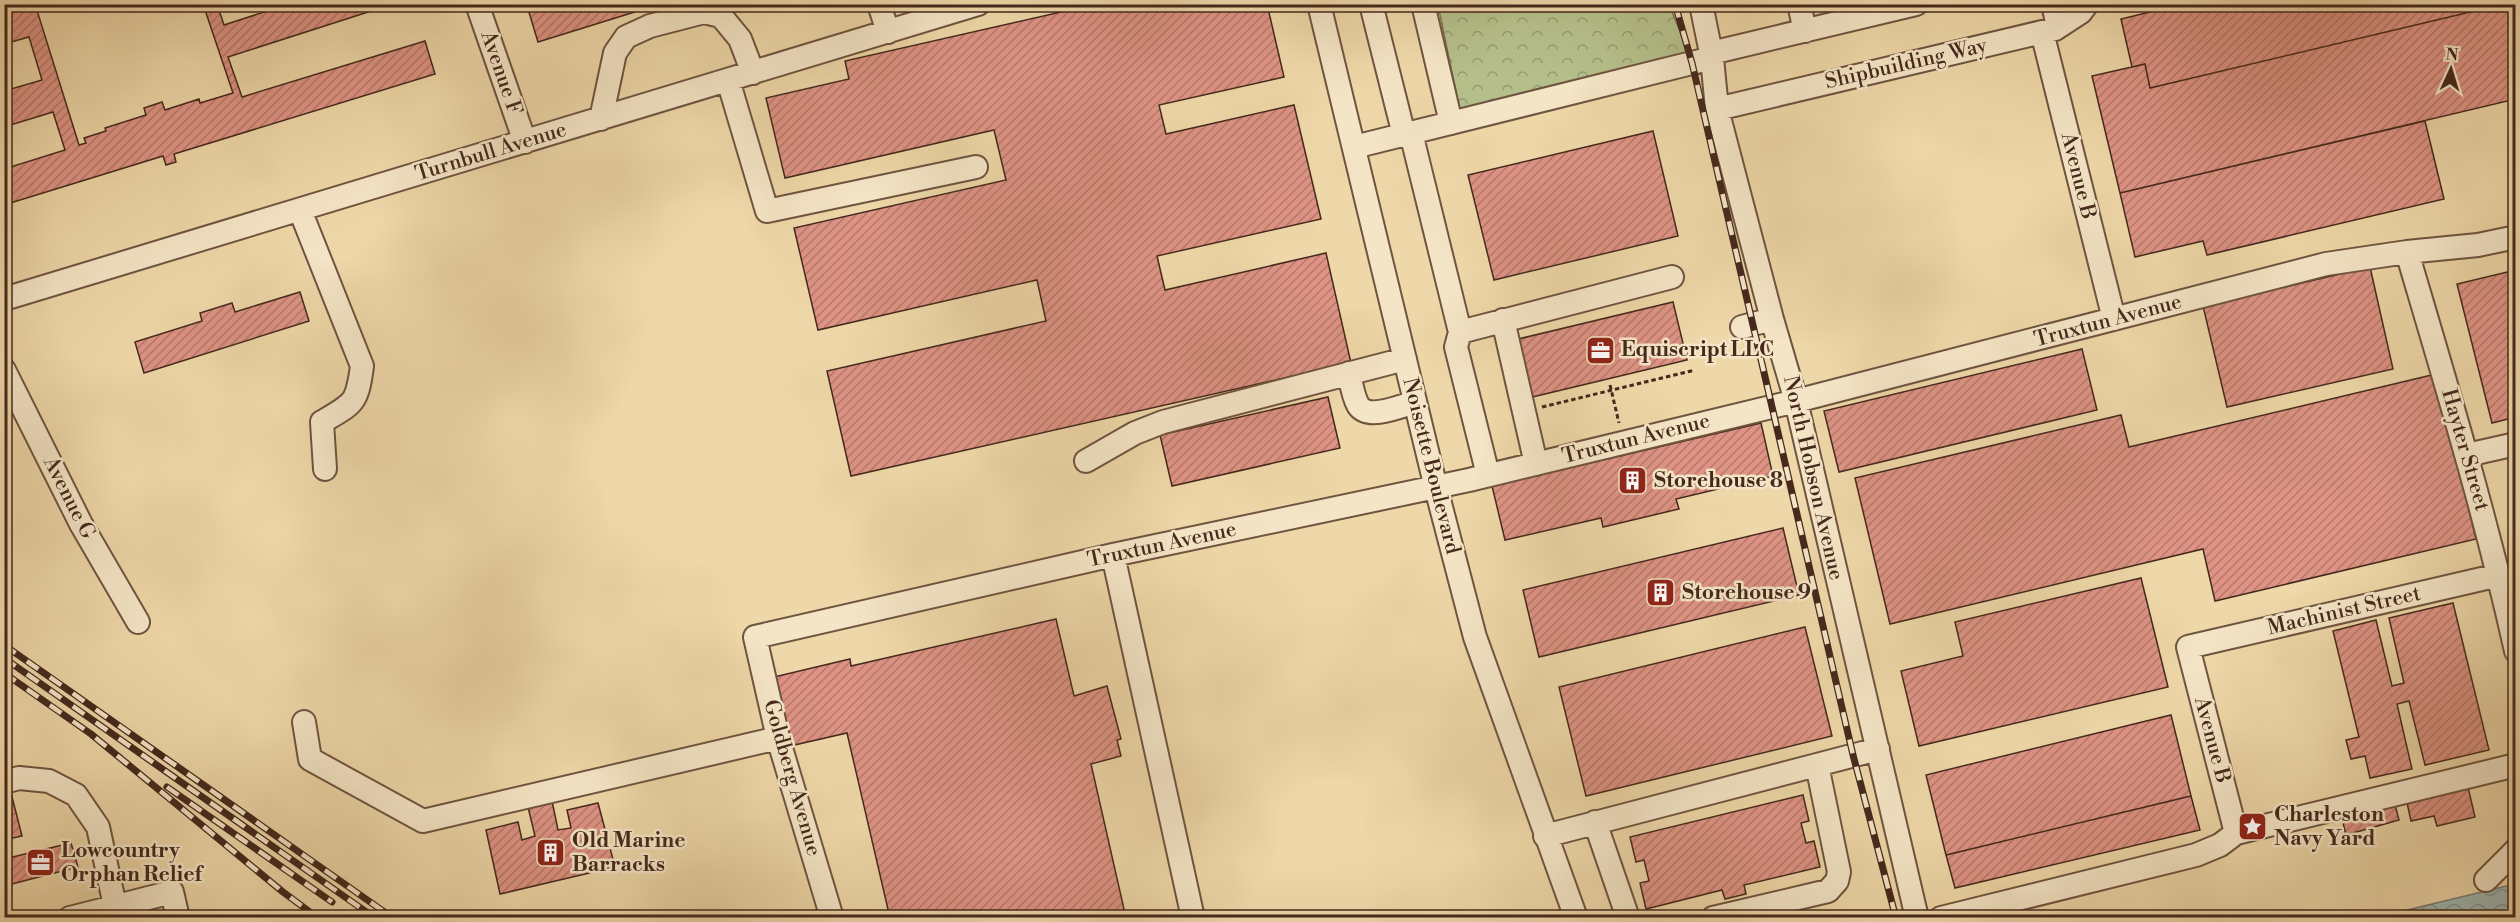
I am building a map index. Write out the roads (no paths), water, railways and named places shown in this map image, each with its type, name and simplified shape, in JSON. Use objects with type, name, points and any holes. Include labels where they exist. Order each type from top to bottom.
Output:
[{"type":"street","name":"Avenue F","points":[[477,4],[525,142]]},
{"type":"street","points":[[879,4],[888,32]]},
{"type":"street","name":"Turnbull Avenue","points":[[4,300],[978,4]]},
{"type":"street","name":"Noisette Boulevard","points":[[1319,4],[1436,488],[1475,637],[1576,918]]},
{"type":"street","points":[[1371,4],[1460,332],[1456,347],[1488,476]]},
{"type":"street","points":[[1423,4],[1451,123]]},
{"type":"street","name":"North Hobson Avenue","points":[[1701,4],[1712,56],[1717,109],[1796,401],[1917,918]]},
{"type":"street","points":[[1799,4],[1805,31]]},
{"type":"street","points":[[1354,147],[1712,56],[1888,8],[1916,4]]},
{"type":"street","name":"Avenue B","points":[[2053,4],[2050,29],[2114,319]]},
{"type":"street","name":"Shipbuilding Way","points":[[1717,109],[2050,29],[2087,4]]},
{"type":"street","points":[[601,119],[615,53],[626,37],[650,26],[704,12],[721,16],[740,39],[753,73]]},
{"type":"street","points":[[728,80],[768,211],[976,166]]},
{"type":"street","points":[[300,210],[362,366],[359,390],[353,404],[322,422],[325,469]]},
{"type":"street","name":"Truxtun Avenue","points":[[755,637],[1113,555],[1488,476],[1796,401],[2326,264],[2407,252],[2478,245],[2516,237]]},
{"type":"street","name":"Hayter Street","points":[[2407,252],[2467,455],[2499,575],[2516,651]]},
{"type":"street","points":[[1460,332],[1672,277]]},
{"type":"street","points":[[1742,327],[1772,319]]},
{"type":"street","points":[[1503,320],[1536,464]]},
{"type":"street","points":[[1086,461],[1135,433],[1163,422],[1405,359]]},
{"type":"street","name":"Avenue G","points":[[4,370],[81,524],[138,622]]},
{"type":"street","points":[[1348,373],[1357,404],[1363,410],[1372,413],[1415,402]]},
{"type":"street","points":[[2467,455],[2516,444]]},
{"type":"street","points":[[1113,555],[1193,918]]},
{"type":"street","name":"Machinist Street","points":[[2188,647],[2499,575]]},
{"type":"street","name":"Goldberg Avenue","points":[[755,637],[777,737],[832,918]]},
{"type":"street","name":"Avenue B","points":[[2188,647],[2236,833]]},
{"type":"street","points":[[304,722],[310,759],[423,821],[777,737]]},
{"type":"street","points":[[1545,836],[1878,749]]},
{"type":"street","points":[[1713,918],[1828,891],[1837,881],[1839,872],[1817,765]]},
{"type":"street","points":[[1941,918],[2029,907],[2196,855],[2220,845],[2236,833],[2516,765]]},
{"type":"street","points":[[4,782],[19,778],[49,781],[76,795],[98,828],[115,906]]},
{"type":"street","points":[[1595,822],[1628,918]]},
{"type":"street","points":[[2486,880],[2516,850]]},
{"type":"street","points":[[70,918],[172,892],[178,918]]},
{"type":"water","points":[[2515,884],[2515,917],[2378,917]]},
{"type":"railway","points":[[1675,4],[1692,63],[1853,755],[1896,918]]},
{"type":"railway","points":[[4,645],[393,918]]},
{"type":"railway","points":[[4,658],[375,918]]},
{"type":"railway","points":[[4,673],[91,734],[283,892],[318,918]]},
{"type":"railway","points":[[167,787],[332,902]]},
{"type":"place","name":"Equiscript LLC","points":[[1600,350]]},
{"type":"place","name":"Storehouse 8","points":[[1633,481]]},
{"type":"place","name":"Storehouse 9","points":[[1661,593]]},
{"type":"place","name":"Charleston Navy Yard","points":[[2253,827]]},
{"type":"place","name":"Old Marine Barracks","points":[[551,853]]},
{"type":"place","name":"Lowcountry Orphan Relief","points":[[40,863]]}]
